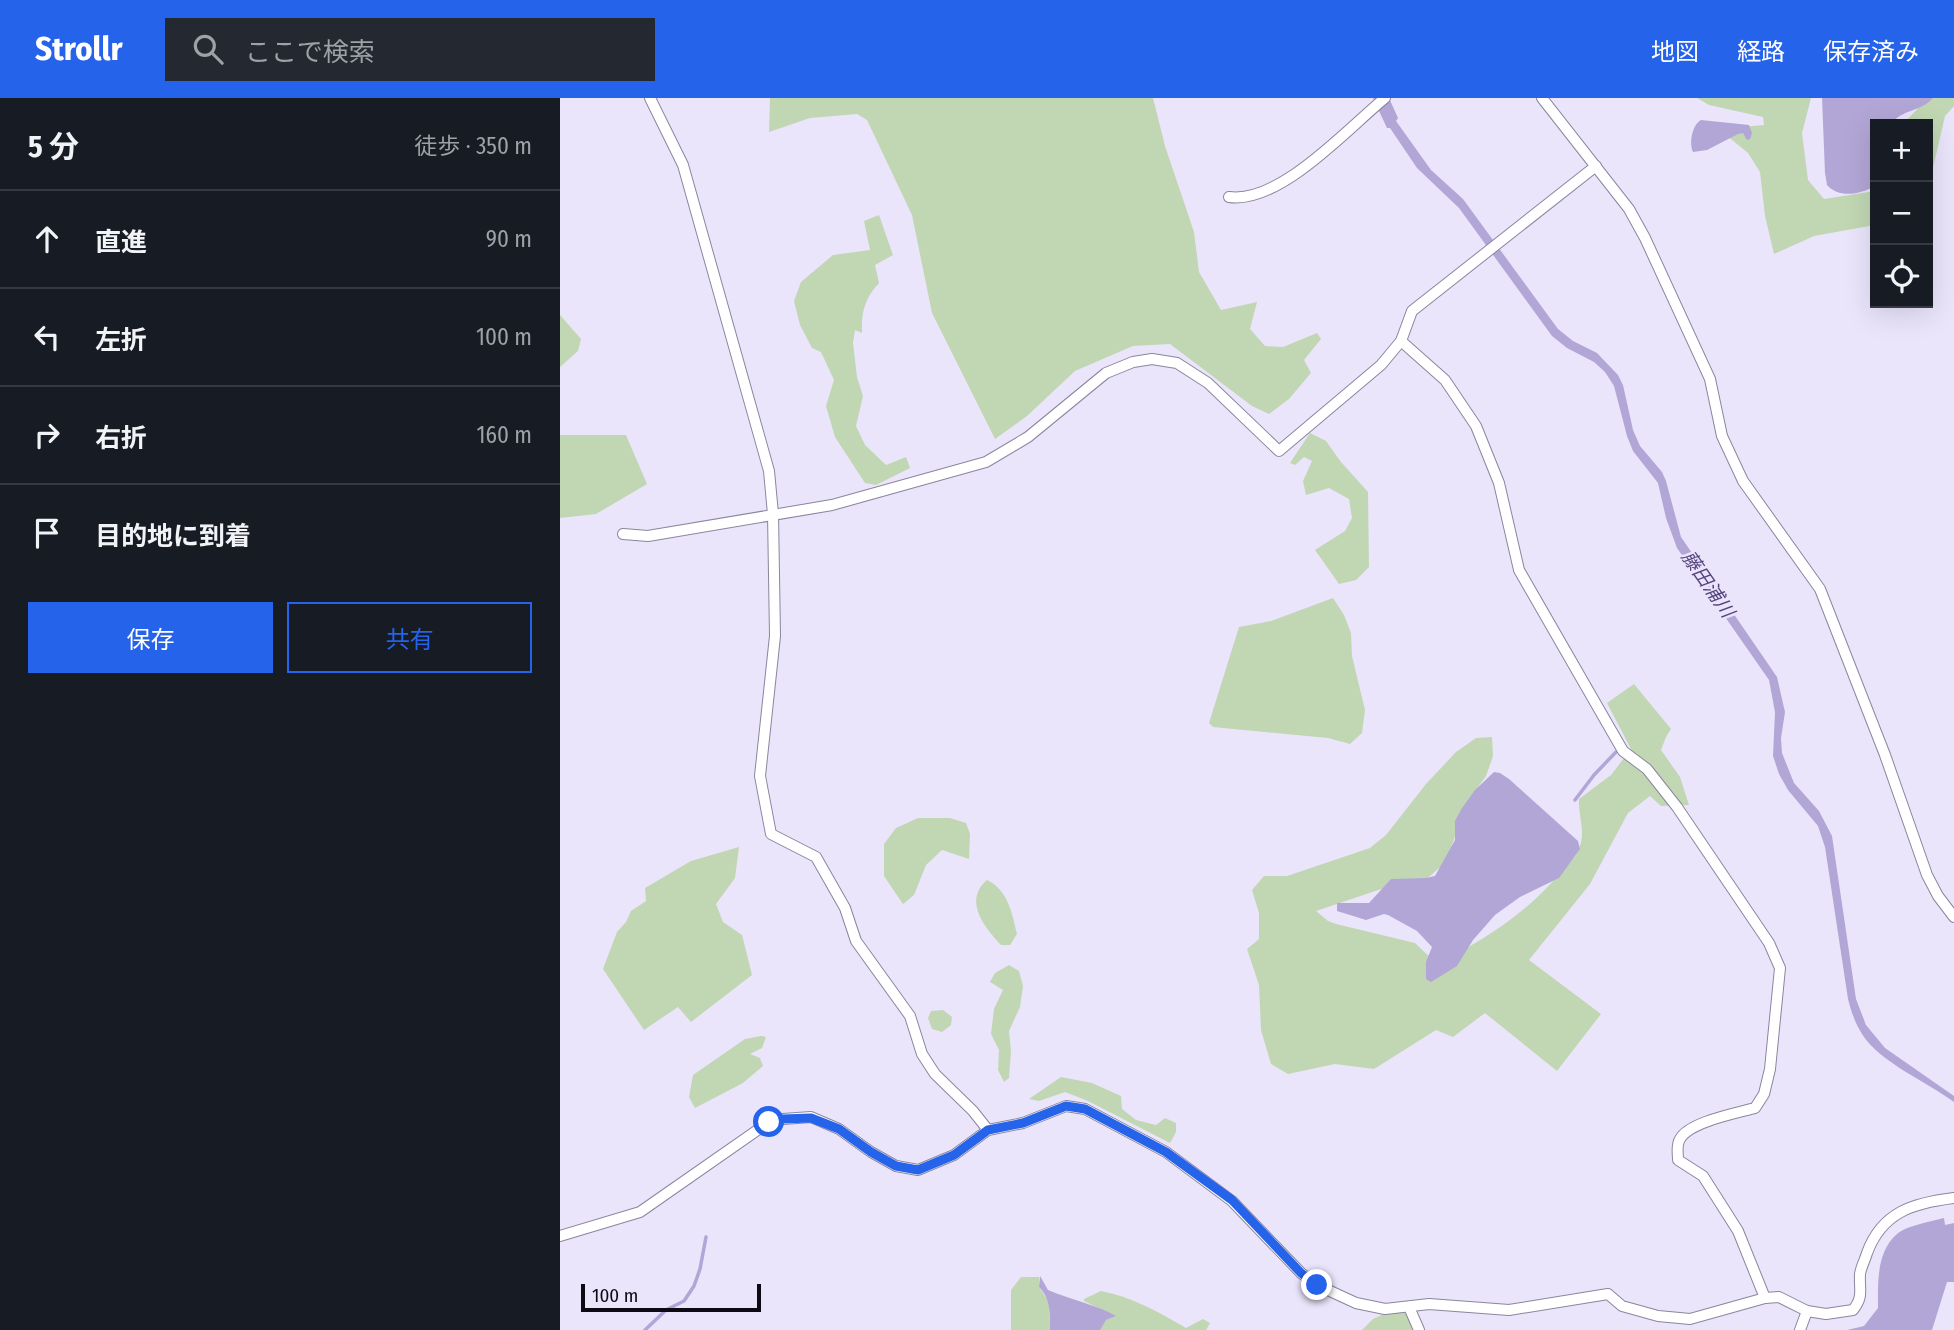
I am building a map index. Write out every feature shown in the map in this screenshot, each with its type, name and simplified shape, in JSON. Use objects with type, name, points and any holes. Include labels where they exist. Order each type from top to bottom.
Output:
[{"type":"street","points":[[650,98],[683,165],[769,471],[773,514],[775,636],[760,776],[771,834],[816,857],[845,908],[856,941],[909,1016],[928,1064],[988,1130]]},
{"type":"street","points":[[1229,197],[1243,199],[1291,179],[1385,98]]},
{"type":"street","points":[[1542,98],[1629,209],[1679,309],[1710,379],[1722,436],[1743,481],[1820,589],[1885,755],[1927,875],[1938,896],[1954,916]]},
{"type":"street","points":[[623,534],[648,536],[832,505],[986,462],[1028,437],[1106,373],[1133,362],[1152,359],[1177,363],[1208,383],[1279,451],[1381,365],[1401,341],[1412,311],[1596,166]]},
{"type":"street","points":[[1401,341],[1445,380],[1476,426],[1499,483],[1519,570],[1623,751],[1647,769],[1677,807],[1769,943],[1780,968],[1770,1069],[1764,1094],[1755,1108],[1712,1120],[1684,1133],[1677,1145],[1678,1160],[1703,1176],[1738,1231],[1765,1298]]},
{"type":"street","points":[[560,1236],[640,1212],[769,1122],[811,1118],[839,1129],[896,1166],[918,1170],[954,1155],[988,1130],[1023,1123],[1066,1106],[1085,1109],[1166,1152],[1232,1200],[1301,1273],[1317,1285],[1356,1303],[1385,1310],[1429,1304],[1509,1310],[1608,1294],[1622,1306],[1658,1316],[1690,1320],[1765,1298],[1779,1297],[1807,1311],[1826,1314],[1853,1310],[1860,1301],[1860,1272],[1870,1245],[1881,1226],[1897,1212],[1954,1198]]},
{"type":"street","points":[[1409,1307],[1419,1330]]},
{"type":"street","points":[[1800,1330],[1807,1311]]},
{"type":"green space","points":[[770,98],[1153,98],[1165,146],[1194,232],[1199,272],[1221,310],[1257,302],[1250,329],[1265,346],[1283,347],[1317,333],[1321,339],[1304,360],[1311,373],[1289,399],[1269,414],[1252,406],[1170,344],[1133,346],[1075,371],[1027,416],[995,439],[932,313],[912,215],[867,120],[857,114],[810,118],[769,132]]},
{"type":"green space","points":[[1697,98],[1811,98],[1802,133],[1808,180],[1824,199],[1870,192],[1870,226],[1814,236],[1774,254],[1765,216],[1760,172],[1748,153],[1726,135],[1741,127],[1764,125],[1763,117],[1709,105]]},
{"type":"green space","points":[[1928,98],[1954,98],[1954,106],[1945,116],[1933,168],[1933,119],[1908,119]]},
{"type":"green space","points":[[879,215],[893,255],[875,265],[879,283],[865,306],[862,333],[855,330],[853,343],[857,377],[863,396],[856,426],[865,445],[886,465],[906,457],[910,468],[876,485],[865,483],[835,437],[826,406],[834,380],[821,352],[812,348],[800,325],[794,301],[801,282],[833,255],[870,250],[864,221]]},
{"type":"green space","points":[[560,315],[581,339],[578,351],[560,367]]},
{"type":"green space","points":[[1310,433],[1326,441],[1368,492],[1369,567],[1356,580],[1339,584],[1315,550],[1345,531],[1352,518],[1349,499],[1329,488],[1306,495],[1303,481],[1312,461],[1304,457],[1295,465],[1290,463]]},
{"type":"green space","points":[[560,435],[626,435],[647,484],[596,514],[560,518]]},
{"type":"green space","points":[[1333,598],[1351,633],[1352,656],[1365,710],[1362,733],[1350,744],[1328,738],[1213,727],[1209,723],[1239,627],[1271,621]]},
{"type":"green space","points":[[1634,684],[1671,729],[1661,750],[1680,777],[1689,805],[1661,806],[1650,796],[1628,813],[1590,884],[1529,960],[1601,1014],[1557,1071],[1485,1013],[1453,1037],[1436,1030],[1374,1069],[1335,1064],[1288,1074],[1271,1064],[1261,1030],[1259,985],[1247,949],[1259,939],[1259,913],[1252,890],[1264,876],[1287,876],[1370,848],[1386,835],[1426,784],[1456,752],[1476,738],[1492,737],[1493,756],[1486,776],[1467,802],[1446,862],[1423,882],[1399,883],[1316,911],[1336,924],[1415,943],[1437,964],[1488,935],[1519,913],[1548,887],[1575,856],[1582,838],[1579,799],[1611,775],[1631,749],[1607,703]]},
{"type":"green space","points":[[918,818],[950,818],[966,823],[970,834],[969,859],[942,850],[926,865],[914,895],[903,904],[884,876],[884,844],[896,828]]},
{"type":"green space","points":[[739,847],[735,878],[716,904],[723,922],[742,935],[752,975],[691,1022],[678,1007],[644,1030],[603,969],[617,932],[631,911],[646,901],[645,888],[691,861]]},
{"type":"green space","points":[[987,880],[1000,890],[1011,910],[1017,934],[1010,945],[1001,945],[988,930],[976,905],[980,888]]},
{"type":"green space","points":[[1009,965],[1019,971],[1023,986],[1020,1007],[1009,1031],[1009,1078],[1004,1082],[998,1070],[999,1050],[991,1034],[994,1009],[1003,990],[990,982],[995,973]]},
{"type":"green space","points":[[943,1010],[952,1017],[951,1025],[942,1032],[932,1029],[928,1018],[931,1011]]},
{"type":"green space","points":[[766,1037],[762,1048],[750,1054],[760,1058],[763,1066],[743,1083],[695,1108],[689,1097],[693,1075],[745,1039]]},
{"type":"green space","points":[[1061,1077],[1092,1083],[1121,1096],[1122,1109],[1136,1120],[1156,1125],[1165,1118],[1176,1123],[1176,1132],[1170,1143],[1065,1092],[1039,1101],[1029,1099]]},
{"type":"green space","points":[[1021,1277],[1039,1277],[1039,1287],[1049,1302],[1050,1330],[1011,1330],[1011,1290]]},
{"type":"green space","points":[[1101,1291],[1135,1301],[1186,1328],[1203,1319],[1210,1323],[1206,1330],[1099,1330],[1106,1320],[1115,1316],[1084,1299]]},
{"type":"green space","points":[[1386,1313],[1407,1313],[1416,1330],[1362,1330],[1373,1319]]},
{"type":"water","name":"藤田浦川","points":[[1373,98],[1389,98],[1398,118],[1396,121],[1431,170],[1463,199],[1558,329],[1573,341],[1597,353],[1618,375],[1640,446],[1662,472],[1666,481],[1681,537],[1777,677],[1785,712],[1782,753],[1794,783],[1819,811],[1832,836],[1856,999],[1866,1025],[1885,1048],[1954,1096],[1954,1102],[1879,1053],[1857,1026],[1848,999],[1825,847],[1818,826],[1788,790],[1773,756],[1775,712],[1769,680],[1677,548],[1666,518],[1658,483],[1633,451],[1627,436],[1614,386],[1594,362],[1567,348],[1552,336],[1459,208],[1417,168],[1390,128],[1387,128]]},
{"type":"water","points":[[1822,98],[1933,98],[1923,106],[1895,119],[1870,119],[1870,188],[1850,194],[1838,192],[1827,185]]},
{"type":"water","points":[[1701,120],[1749,125],[1752,133],[1747,140],[1743,133],[1738,134],[1707,150],[1693,152],[1692,134]]},
{"type":"water","points":[[1494,772],[1509,779],[1578,841],[1580,849],[1559,878],[1520,897],[1495,915],[1473,940],[1457,966],[1431,982],[1426,979],[1426,962],[1432,947],[1417,931],[1384,914],[1366,920],[1337,911],[1337,903],[1369,903],[1391,879],[1435,876],[1455,840],[1455,821],[1462,808],[1475,790]]},
{"type":"water","points":[[1944,1218],[1945,1225],[1954,1223],[1954,1282],[1947,1282],[1932,1330],[1847,1330],[1864,1326],[1878,1308],[1880,1269],[1890,1241],[1906,1229]]},
{"type":"water","points":[[1040,1276],[1048,1290],[1116,1316],[1106,1320],[1100,1330],[1050,1330],[1049,1307],[1039,1287]]},
{"type":"waterway","points":[[1575,800],[1616,752]]},
{"type":"waterway","points":[[645,1330],[666,1310],[684,1301],[694,1286],[706,1237]]},
{"type":"route","points":[[769,1122],[811,1118],[839,1129],[896,1166],[918,1170],[954,1155],[988,1130],[1023,1123],[1066,1106],[1085,1109],[1166,1152],[1232,1200],[1301,1273],[1317,1285]]}]
